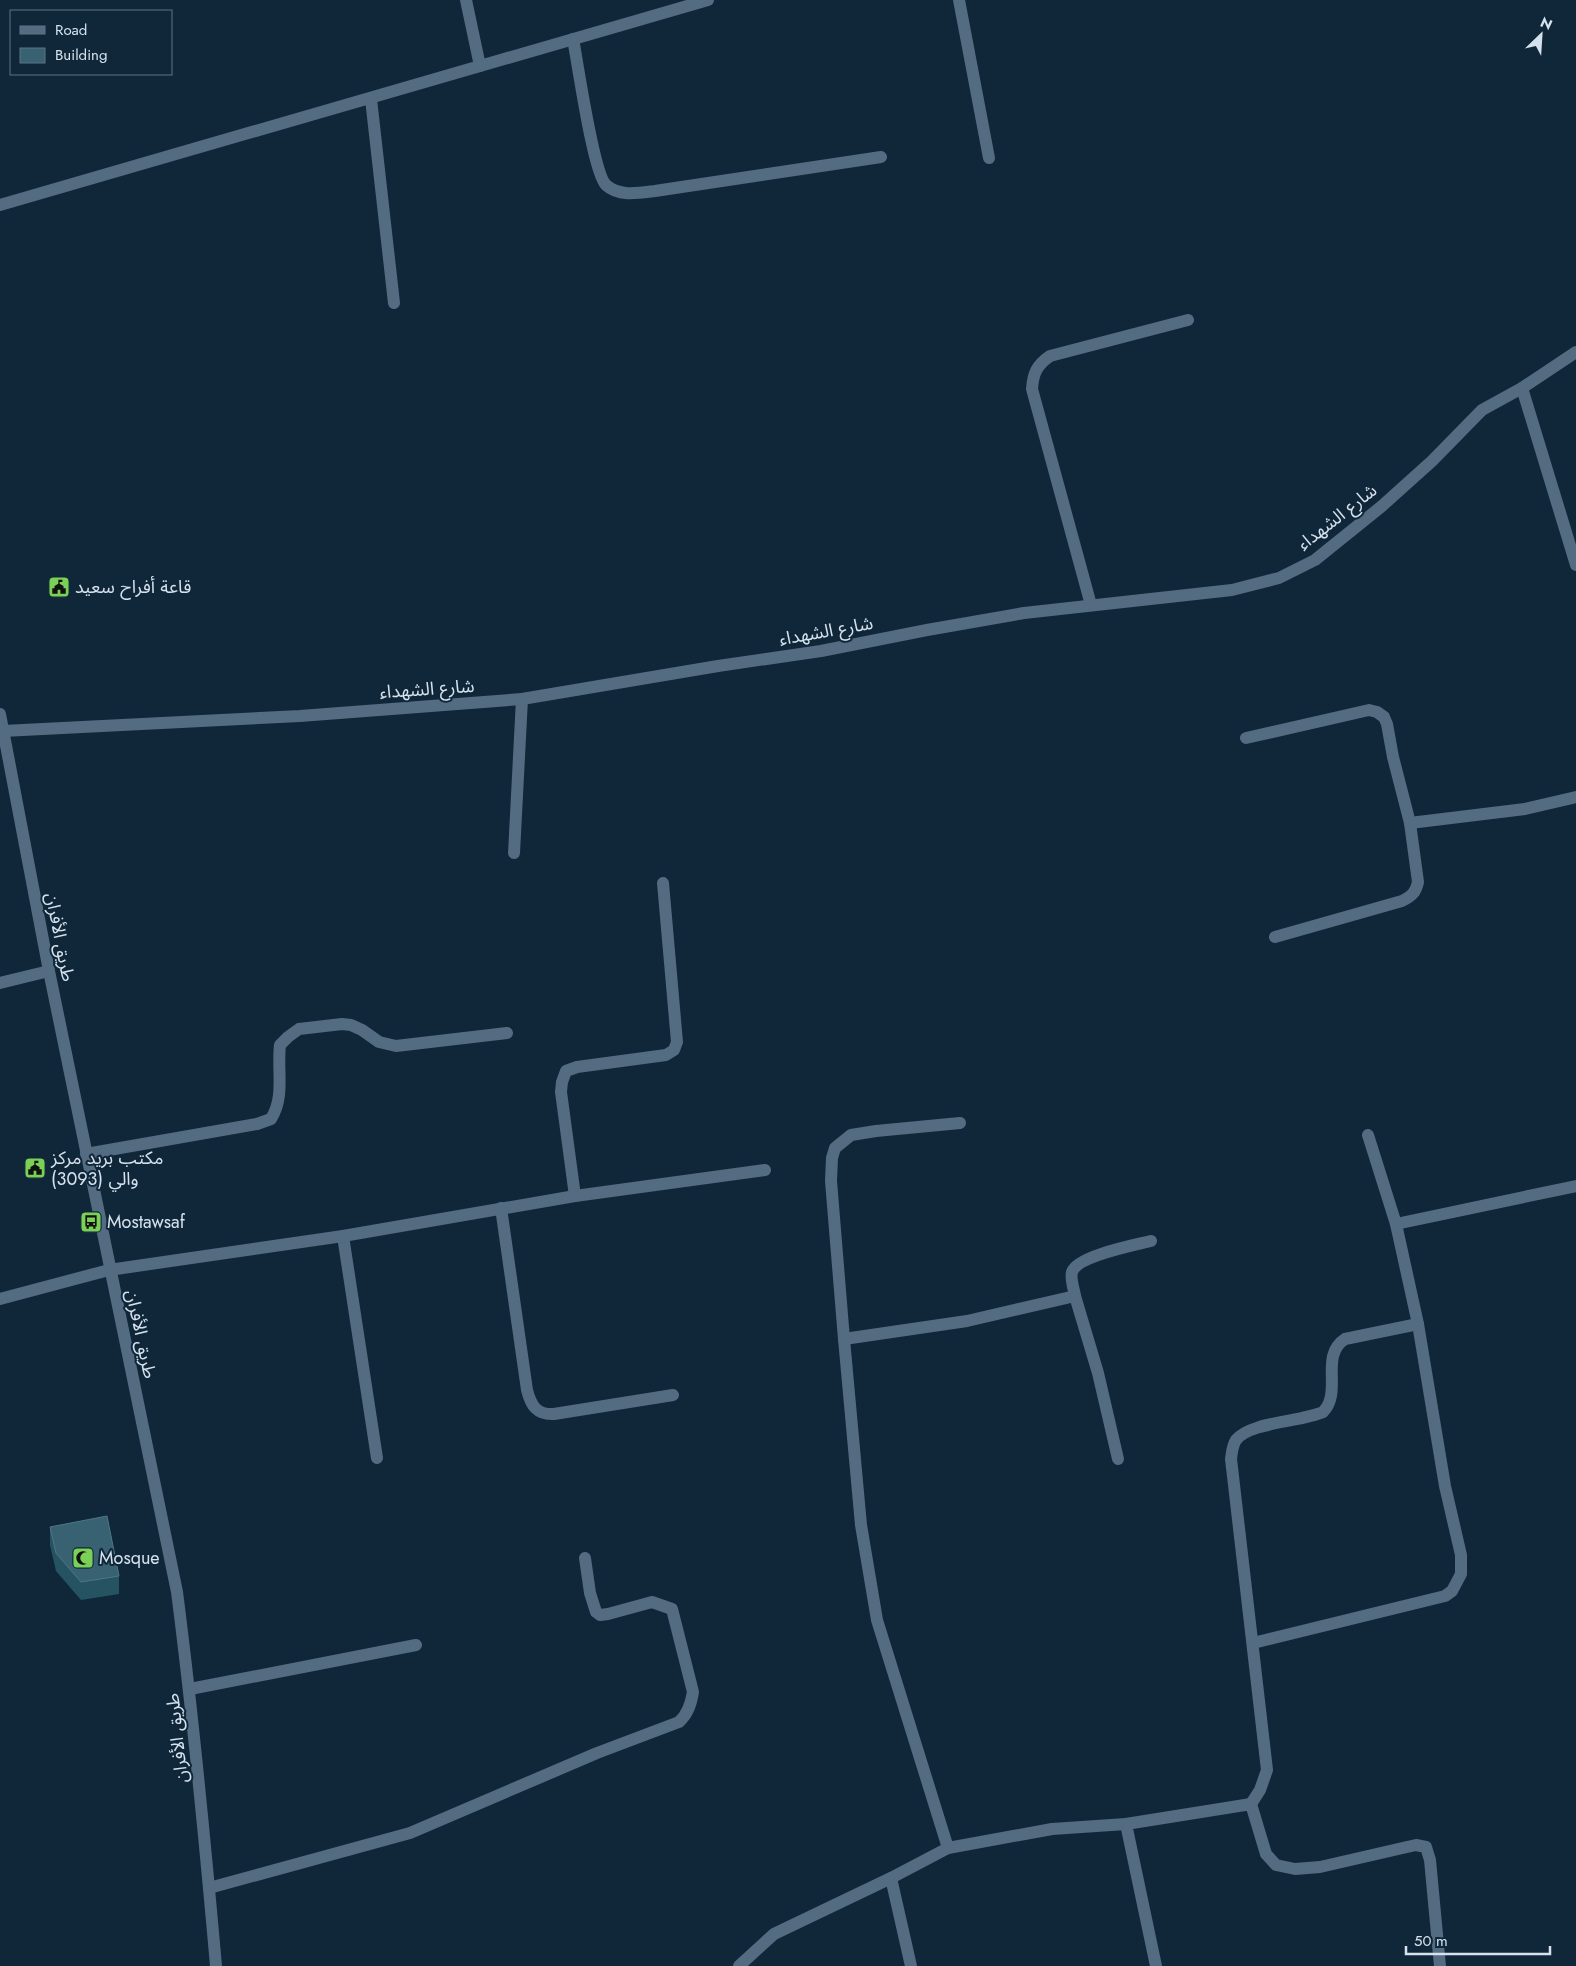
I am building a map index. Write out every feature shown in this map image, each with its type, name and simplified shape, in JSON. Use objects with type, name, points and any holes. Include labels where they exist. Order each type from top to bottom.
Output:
[{"type":"street","points":[[466,0],[480,66]]},
{"type":"street","points":[[0,205],[708,0]]},
{"type":"street","points":[[959,0],[989,158]]},
{"type":"street","points":[[573,39],[597,166],[606,185],[614,190],[628,194],[655,191],[881,157]]},
{"type":"street","points":[[371,99],[394,303]]},
{"type":"street","points":[[1091,605],[1032,389],[1034,372],[1040,363],[1050,356],[1188,320]]},
{"type":"street","name":"شارع الشهداء","points":[[3,731],[290,716],[522,699],[820,651],[927,630],[1024,614],[1232,590],[1279,578],[1315,560],[1382,506],[1432,461],[1482,410],[1522,388],[1576,352]]},
{"type":"street","points":[[1522,388],[1576,565]]},
{"type":"street","points":[[514,853],[522,699]]},
{"type":"street","points":[[1246,738],[1342,715],[1369,710],[1377,712],[1384,717],[1387,724],[1393,757],[1410,823],[1418,882],[1416,890],[1411,896],[1275,937]]},
{"type":"street","name":"طريق الأفران","points":[[0,714],[49,972],[109,1270],[175,1582],[190,1690],[216,1966]]},
{"type":"street","points":[[1410,823],[1525,809],[1576,797]]},
{"type":"street","points":[[575,1196],[561,1092],[566,1071],[577,1066],[666,1055],[674,1050],[677,1042],[663,883]]},
{"type":"street","points":[[0,983],[49,972]]},
{"type":"street","points":[[86,1154],[257,1124],[271,1119],[277,1110],[280,1093],[280,1045],[299,1029],[342,1024],[351,1025],[379,1042],[396,1046],[507,1033]]},
{"type":"street","points":[[948,1848],[878,1620],[861,1526],[831,1181],[832,1158],[835,1148],[851,1135],[960,1123]]},
{"type":"street","points":[[1253,1643],[1445,1596],[1452,1591],[1462,1574],[1461,1555],[1445,1486],[1418,1324],[1396,1224],[1368,1135]]},
{"type":"street","points":[[0,1299],[109,1270],[343,1236],[575,1196],[765,1170]]},
{"type":"street","points":[[1396,1224],[1576,1186]]},
{"type":"street","points":[[501,1208],[527,1390],[530,1401],[537,1410],[544,1415],[554,1414],[673,1395]]},
{"type":"street","points":[[343,1236],[377,1458]]},
{"type":"street","points":[[1118,1459],[1098,1373],[1075,1296],[1072,1276],[1073,1270],[1082,1261],[1151,1241]]},
{"type":"street","points":[[844,1338],[967,1321],[1075,1296]]},
{"type":"street","points":[[739,1966],[774,1934],[891,1878],[948,1848],[1052,1829],[1126,1824],[1251,1804],[1260,1790],[1267,1770],[1231,1459],[1235,1441],[1252,1429],[1323,1412],[1329,1407],[1333,1351],[1337,1344],[1345,1339],[1418,1324]]},
{"type":"street","points":[[209,1888],[410,1833],[597,1753],[679,1722],[685,1716],[693,1692],[672,1609],[652,1602],[608,1614],[596,1612],[590,1593],[585,1558]]},
{"type":"street","points":[[190,1690],[416,1645]]},
{"type":"street","points":[[1251,1804],[1266,1854],[1276,1865],[1295,1869],[1320,1867],[1416,1845],[1426,1847],[1430,1860],[1440,1966]]},
{"type":"street","points":[[1126,1824],[1156,1966]]},
{"type":"street","points":[[891,1878],[910,1966]]},
{"type":"building","name":"Mosque","points":[[107,1516],[119,1576],[81,1582],[56,1553],[50,1527]]},
{"type":"place","name":"قاعة أفراح سعيد","points":[[59,587]]},
{"type":"place","name":"مكتب بريد مركز والي (3093)","points":[[35,1168]]},
{"type":"place","name":"Mostawsaf","points":[[91,1222]]},
{"type":"place","name":"Mosque","points":[[83,1558]]}]
